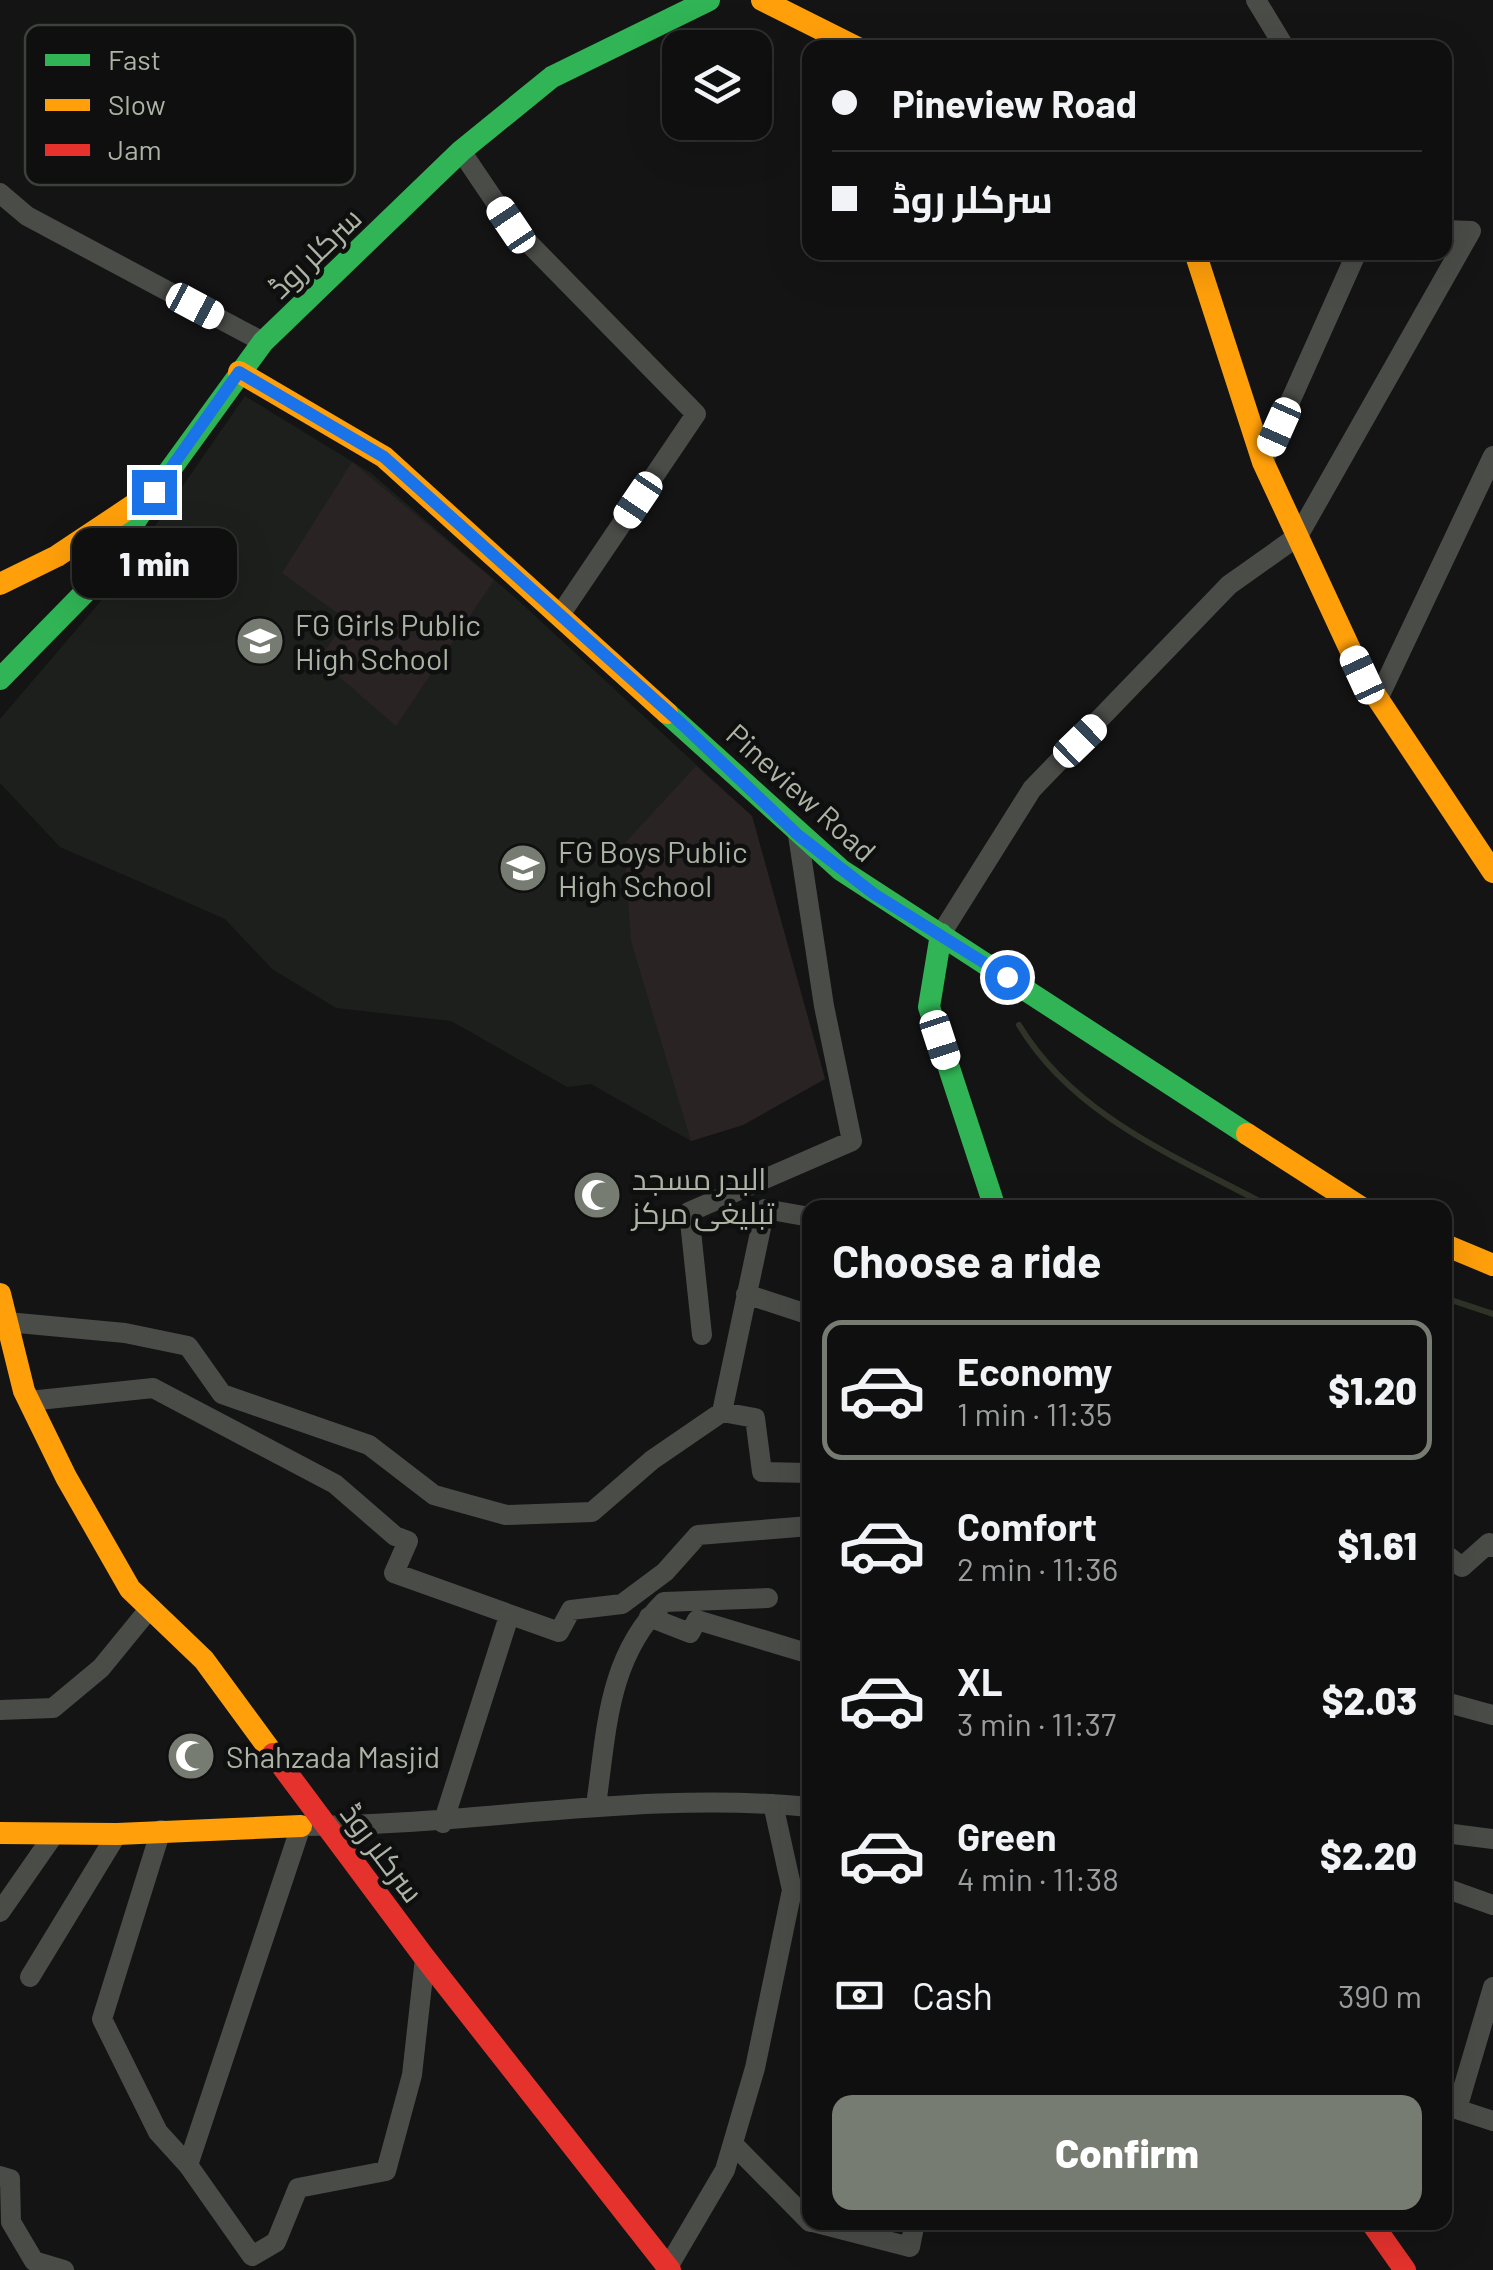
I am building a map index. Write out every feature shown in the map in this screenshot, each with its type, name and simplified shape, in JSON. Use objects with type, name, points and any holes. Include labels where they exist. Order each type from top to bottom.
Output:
[{"type":"main road","name":"سرکلر روڈ","points":[[0,680],[98,578],[154,492],[262,342],[461,151],[552,77],[709,0]]},
{"type":"main road","points":[[762,0],[842,40]]},
{"type":"main road","points":[[1198,260],[1263,462],[1298,536],[1378,700],[1493,872]]},
{"type":"main road","name":"Pineview Road","points":[[239,372],[384,457],[798,835],[874,894],[1350,1200]]},
{"type":"main road","points":[[0,584],[56,556],[154,492]]},
{"type":"main road","points":[[941,934],[930,1007],[992,1200]]},
{"type":"main road","points":[[1452,1249],[1493,1266]]},
{"type":"main road","name":"سرکلر روڈ","points":[[0,1294],[29,1401],[66,1478],[130,1589],[204,1660],[424,1958],[669,2269]]},
{"type":"main road","points":[[0,1833],[117,1834],[301,1826]]},
{"type":"main road","points":[[1377,2230],[1405,2270]]},
{"type":"street","points":[[1256,0],[1280,40]]},
{"type":"street","points":[[461,151],[511,225],[696,414],[560,615]]},
{"type":"street","points":[[0,193],[27,216],[262,342]]},
{"type":"street","points":[[941,934],[1032,788],[1229,585],[1298,536],[1471,231],[1452,230]]},
{"type":"street","points":[[1263,462],[1353,260]]},
{"type":"street","points":[[1378,700],[1493,456]]},
{"type":"street","points":[[702,1335],[689,1212],[852,1141],[824,1006],[798,835]]},
{"type":"street","points":[[7,1322],[125,1333],[188,1346],[222,1394],[369,1446],[434,1495],[506,1515],[592,1512],[652,1460],[722,1412],[765,1209],[802,1216]]},
{"type":"street","points":[[746,1294],[802,1312]]},
{"type":"street","points":[[29,1401],[152,1388],[335,1484],[395,1536],[408,1541],[394,1573],[559,1632],[571,1610],[622,1604],[665,1572],[698,1536],[802,1527]]},
{"type":"street","points":[[722,1412],[756,1418],[762,1472],[802,1473]]},
{"type":"street","points":[[1452,1560],[1462,1568],[1489,1543],[1493,1547]]},
{"type":"street","points":[[596,1805],[615,1675],[649,1617],[664,1602],[768,1598]]},
{"type":"street","points":[[0,1710],[54,1708],[100,1668],[150,1608]]},
{"type":"street","points":[[443,1823],[509,1616]]},
{"type":"street","points":[[649,1617],[690,1633],[698,1620],[802,1652]]},
{"type":"street","points":[[1452,1704],[1493,1716]]},
{"type":"street","points":[[669,2269],[725,2170],[755,2068],[792,1890],[773,1804]]},
{"type":"street","points":[[188,2165],[301,1826],[443,1823],[596,1805],[802,1806]]},
{"type":"street","points":[[161,1830],[102,2018],[158,2132],[188,2165],[252,2256],[276,2242],[298,2188],[386,2170],[412,2075],[424,1958]]},
{"type":"street","points":[[1452,1833],[1493,1838]]},
{"type":"street","points":[[0,1912],[55,1834]]},
{"type":"street","points":[[30,1977],[117,1834]]},
{"type":"street","points":[[1452,1890],[1493,1904]]},
{"type":"street","points":[[1452,2104],[1493,1988]]},
{"type":"street","points":[[1452,2107],[1493,2121]]},
{"type":"street","points":[[732,2144],[802,2213]]},
{"type":"street","points":[[0,2176],[10,2179],[11,2222],[34,2262],[64,2270]]},
{"type":"street","points":[[843,2230],[910,2247],[914,2230]]},
{"type":"shaded area","points":[[245,396],[371,473],[520,602],[752,816],[825,1079],[743,1125],[691,1141],[591,1084],[567,1087],[451,1021],[336,1008],[272,969],[225,919],[60,847],[0,783],[0,719],[112,588]]},
{"type":"shaded area","points":[[352,462],[494,580],[396,726],[319,659],[347,620],[282,573]]},
{"type":"shaded area","points":[[696,766],[752,816],[825,1079],[743,1125],[691,1141],[631,941],[624,844]]},
{"type":"waterway","points":[[1019,1025],[1042,1058],[1099,1111],[1166,1153],[1257,1200]]},
{"type":"waterway","points":[[1452,1300],[1493,1314]]},
{"type":"traffic: fast","points":[[0,679],[98,579],[154,492],[263,342],[461,151],[552,77],[709,0]]},
{"type":"traffic: fast","points":[[667,713],[841,870],[1247,1134]]},
{"type":"traffic: fast","points":[[941,934],[929,1007],[992,1200]]},
{"type":"traffic: slow","points":[[762,0],[842,40]]},
{"type":"traffic: slow","points":[[1198,260],[1263,462],[1362,675],[1493,872]]},
{"type":"traffic: slow","points":[[239,372],[384,457],[667,713]]},
{"type":"traffic: slow","points":[[0,584],[57,556],[144,498]]},
{"type":"traffic: slow","points":[[1247,1134],[1350,1200]]},
{"type":"traffic: slow","points":[[1452,1248],[1493,1265]]},
{"type":"traffic: slow","points":[[0,1294],[24,1391],[66,1477],[130,1589],[204,1660],[273,1754]]},
{"type":"traffic: slow","points":[[0,1833],[117,1834],[301,1826]]},
{"type":"traffic: jam","points":[[273,1754],[425,1958],[670,2270]]},
{"type":"traffic: jam","points":[[1377,2230],[1405,2270]]},
{"type":"place","name":"FG Girls Public High School","points":[[260,641]]},
{"type":"place","name":"FG Boys Public High School","points":[[523,868]]},
{"type":"place","name":"البدر مسجد تبلیغی مرکز","points":[[597,1195]]},
{"type":"place","name":"Shahzada Masjid","points":[[191,1756]]},
{"type":"route","points":[[154,492],[239,372],[384,457],[683,725],[798,835],[874,894],[1007,977]]}]
